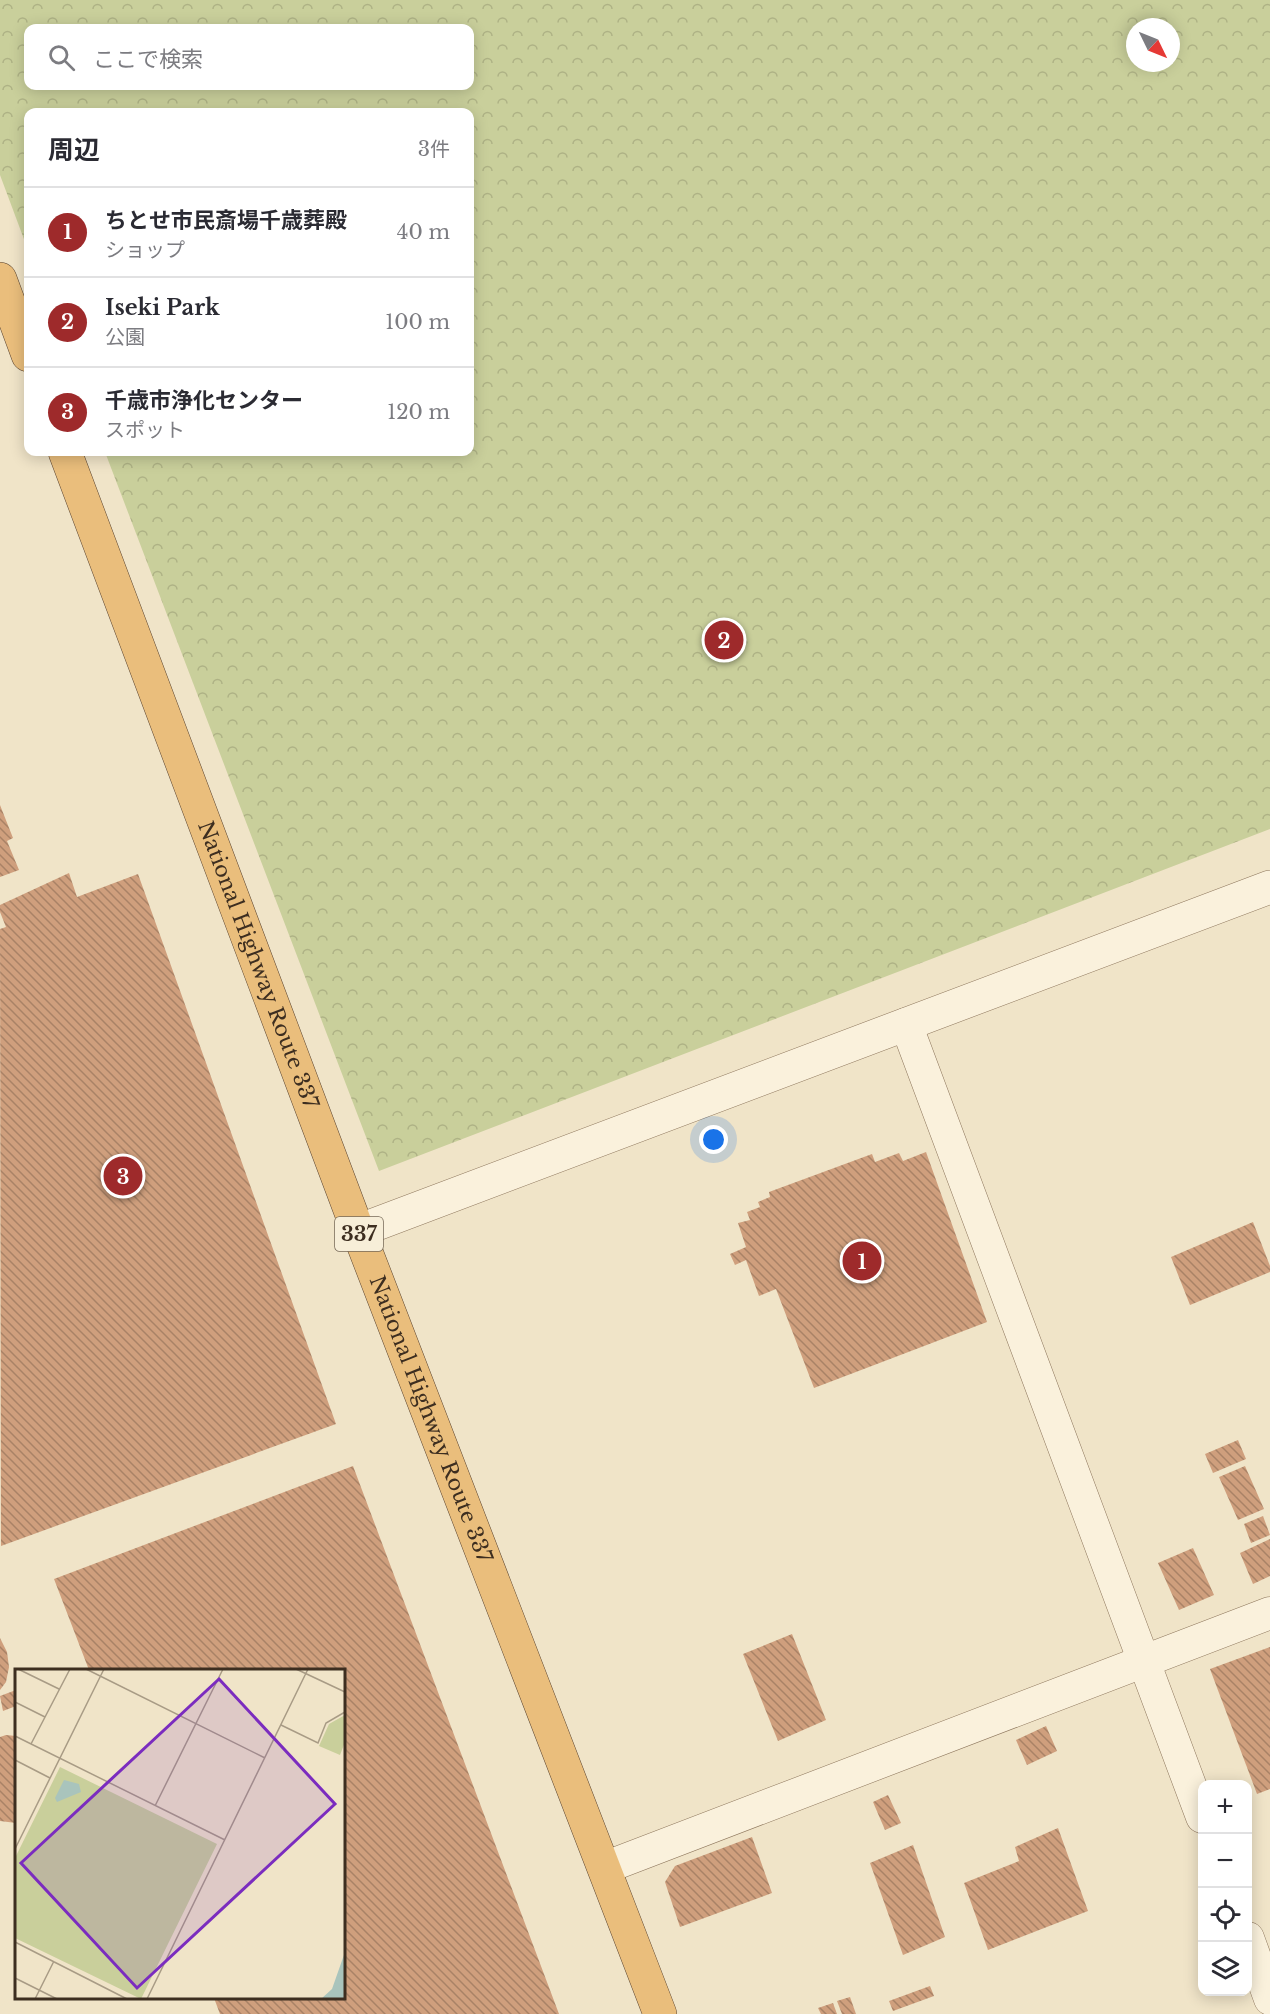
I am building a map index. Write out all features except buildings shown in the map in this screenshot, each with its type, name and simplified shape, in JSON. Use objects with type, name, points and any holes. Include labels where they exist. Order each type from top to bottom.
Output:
[{"type":"highway","points":[[0,279],[24,344]]},
{"type":"highway","name":"National Highway Route 337","points":[[67,456],[358,1231],[660,2014]]},
{"type":"street","points":[[358,1231],[1270,887]]},
{"type":"street","points":[[906,1024],[1198,1804]]},
{"type":"street","points":[[604,1868],[1270,1613]]},
{"type":"street","points":[[1249,1942],[1270,1999]]},
{"type":"green space","points":[[0,0],[1270,0],[1270,829],[379,1171],[107,456],[474,456],[474,108],[24,108],[24,239],[0,175]]},
{"type":"place","name":"Iseki Park","points":[[724,640]]},
{"type":"place","name":"千歳市浄化センター","points":[[123,1176]]},
{"type":"place","name":"ちとせ市民斎場千歳葬殿","points":[[862,1261]]}]
